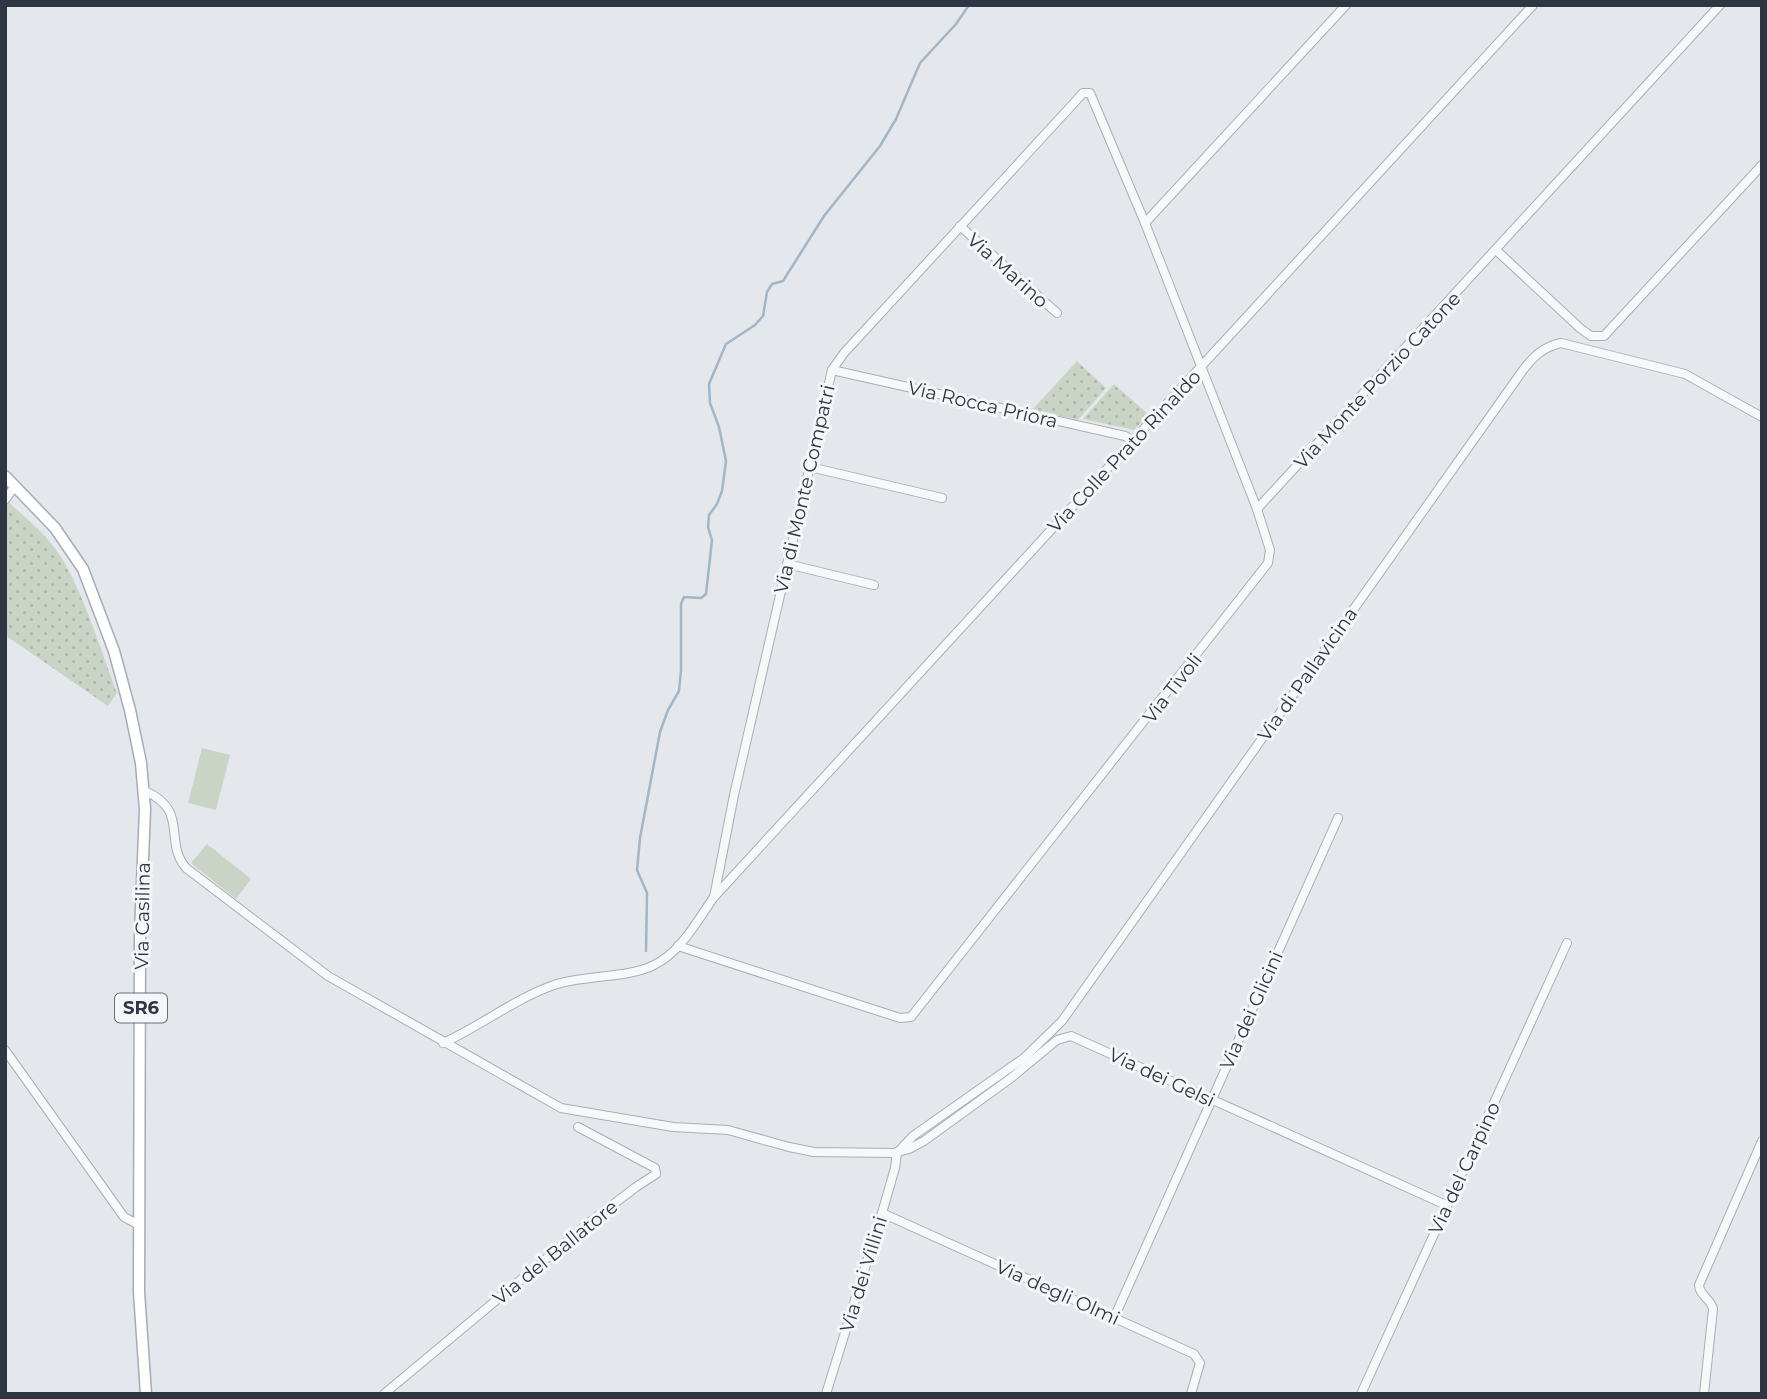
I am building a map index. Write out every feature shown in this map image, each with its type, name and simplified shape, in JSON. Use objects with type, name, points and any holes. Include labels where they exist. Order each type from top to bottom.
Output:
[{"type":"main road","name":"Via Casilina","points":[[5,476],[67,543],[90,584],[111,641],[128,702],[145,791],[140,933],[139,1292],[146,1394]]},
{"type":"street","points":[[1145,223],[1346,5]]},
{"type":"street","name":"Via Colle Prato Rinaldo","points":[[443,1043],[528,996],[554,985],[581,978],[646,969],[663,960],[678,946],[714,897],[1533,5]]},
{"type":"street","name":"Via Monte Porzio Catone","points":[[1257,509],[1720,5]]},
{"type":"street","name":"Via Tivoli","points":[[678,946],[900,1018],[911,1017],[1265,569],[1270,550],[1257,509],[1145,223],[1092,95],[1088,92]]},
{"type":"street","name":"Via di Monte Compatri","points":[[714,897],[734,795],[832,370],[844,353],[960,226],[1080,96],[1088,92]]},
{"type":"street","points":[[1496,250],[1581,329],[1591,336],[1604,336],[1762,165]]},
{"type":"street","name":"Via Marino","points":[[960,226],[1057,313]]},
{"type":"street","name":"Via di Pallavicina","points":[[897,1153],[913,1136],[1030,1054],[1062,1021],[1522,370],[1536,355],[1547,346],[1561,343],[1685,374],[1762,417]]},
{"type":"street","name":"Via Rocca Priora","points":[[832,370],[1125,436],[1133,441]]},
{"type":"street","points":[[810,467],[942,498]]},
{"type":"street","points":[[5,500],[15,486]]},
{"type":"street","points":[[787,564],[874,585]]},
{"type":"street","points":[[145,791],[162,802],[173,816],[177,853],[190,871],[318,969],[526,1090],[567,1110],[679,1128],[728,1130],[804,1150],[897,1153]]},
{"type":"street","name":"Via dei Glicini","points":[[1114,1318],[1338,818]]},
{"type":"street","name":"Via del Carpino","points":[[1361,1394],[1567,943]]},
{"type":"street","name":"Via dei Gelsi","points":[[897,1153],[924,1141],[1011,1078],[1055,1041],[1066,1036],[1077,1038],[1446,1205]]},
{"type":"street","points":[[5,1050],[124,1217],[139,1225]]},
{"type":"street","name":"Via del Ballatore","points":[[384,1394],[590,1222],[657,1173],[655,1168],[578,1127]]},
{"type":"street","points":[[1704,1394],[1713,1310],[1699,1285],[1762,1141]]},
{"type":"street","name":"Via dei Villini","points":[[826,1394],[882,1213],[897,1153]]},
{"type":"street","name":"Via degli Olmi","points":[[882,1213],[1197,1356],[1200,1363],[1191,1394]]},
{"type":"green space","points":[[1077,361],[1106,388],[1078,420],[1033,409]]},
{"type":"green space","points":[[1114,384],[1149,415],[1134,430],[1083,419]]},
{"type":"green space","points":[[8,502],[49,542],[69,572],[85,605],[117,693],[108,706],[5,635],[5,507]]},
{"type":"green space","points":[[202,748],[230,755],[216,810],[188,803]]},
{"type":"green space","points":[[207,844],[251,879],[236,899],[191,863]]},
{"type":"waterway","points":[[646,951],[647,893],[637,870],[640,838],[660,732],[679,691],[681,604],[684,597],[701,598],[706,594],[712,540],[708,527],[709,515],[722,491],[726,461],[719,427],[710,403],[709,384],[726,344],[755,325],[763,316],[767,292],[772,284],[783,281],[824,216],[880,146],[896,119],[920,63],[956,24],[969,5]]}]
